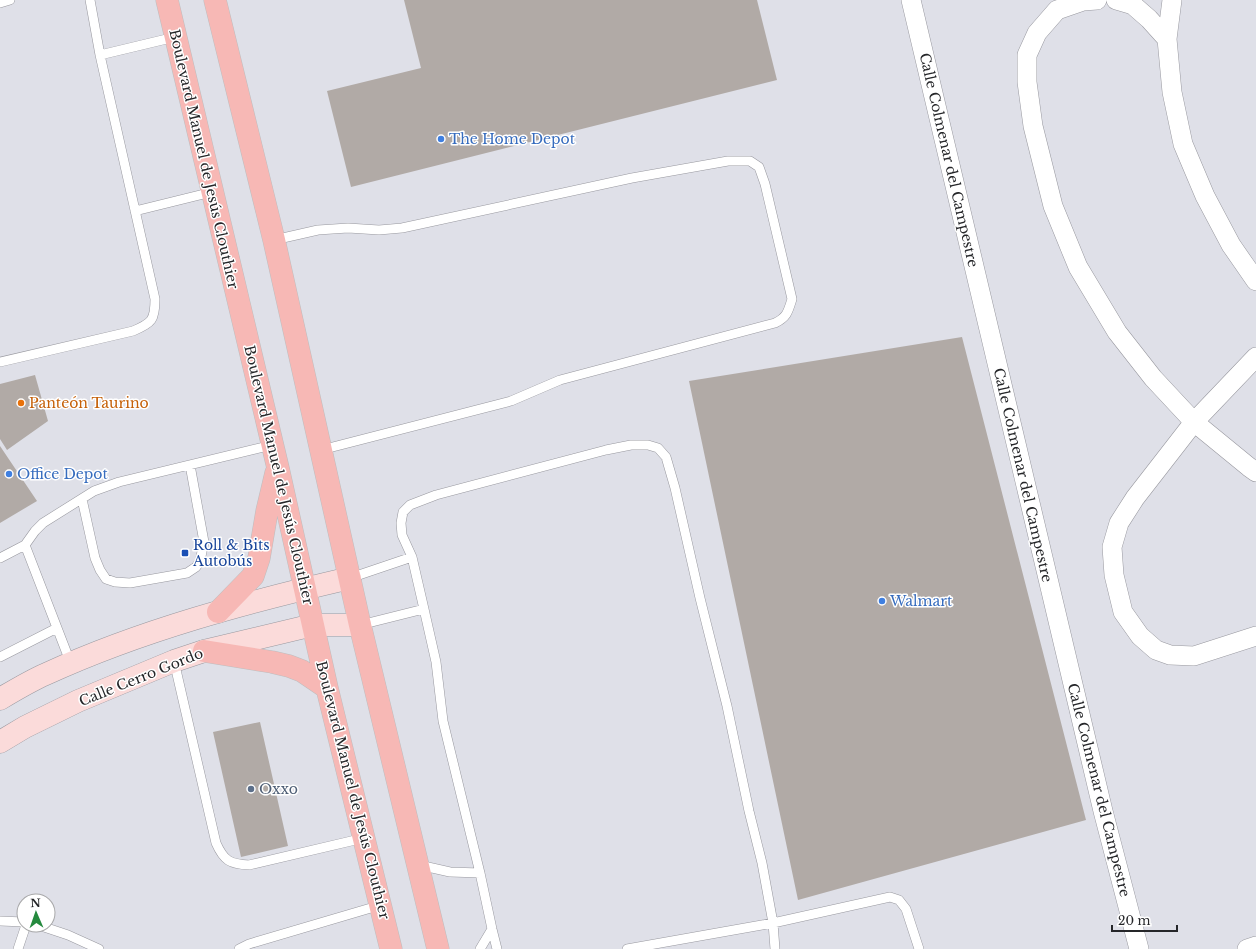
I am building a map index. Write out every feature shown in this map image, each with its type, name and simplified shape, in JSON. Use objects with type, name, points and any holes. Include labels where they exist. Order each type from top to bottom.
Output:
[{"type":"main road","name":"Boulevard Manuel de Jesús Clouthier","points":[[167,0],[278,468],[313,625],[391,949]]},
{"type":"main road","points":[[215,0],[274,240],[360,625],[438,949]]},
{"type":"main road","points":[[218,612],[253,576],[260,558],[267,511],[278,468]]},
{"type":"main road","points":[[0,699],[45,674],[124,642],[218,612],[305,588],[350,578]]},
{"type":"main road","name":"Calle Cerro Gordo","points":[[0,742],[25,727],[78,701],[174,661],[204,651],[313,625],[360,625]]},
{"type":"main road","points":[[204,651],[289,666],[302,671],[328,688]]},
{"type":"street","name":"Calle Colmenar del Campestre","points":[[911,0],[1101,804],[1139,949]]},
{"type":"street","points":[[1097,0],[1083,1],[1057,10],[1037,33],[1027,55],[1027,82],[1033,126],[1053,206],[1078,267],[1117,332],[1153,378],[1194,422],[1256,472]]},
{"type":"street","points":[[1116,0],[1133,5],[1149,19],[1167,39]]},
{"type":"street","points":[[1172,0],[1167,39],[1172,92],[1183,144],[1205,196],[1231,245],[1256,281]]},
{"type":"street","points":[[1256,357],[1194,422],[1135,498],[1119,523],[1112,547],[1114,575],[1123,612],[1140,636],[1156,650],[1170,655],[1194,656],[1256,636]]},
{"type":"street","points":[[1247,949],[1256,946]]},
{"type":"lane","points":[[0,3],[10,0]]},
{"type":"lane","points":[[0,362],[133,331],[148,324],[153,318],[155,299],[100,55],[90,0]]},
{"type":"lane","points":[[100,55],[175,37]]},
{"type":"lane","points":[[274,240],[318,230],[348,228],[379,230],[402,228],[632,178],[728,161],[745,161],[759,167],[765,184],[792,299],[789,310],[783,319],[775,323],[560,380],[511,401],[320,450]]},
{"type":"lane","points":[[135,211],[212,192]]},
{"type":"lane","points":[[0,558],[25,545],[42,523],[94,491],[119,482],[272,445]]},
{"type":"lane","points":[[497,949],[443,722],[436,662],[412,557],[402,535],[401,523],[403,512],[410,505],[422,499],[436,495],[606,450],[631,445],[648,445],[658,448],[666,457],[675,488],[700,598],[727,706],[749,811],[762,863],[773,923],[775,949]]},
{"type":"lane","points":[[82,499],[95,558],[106,579],[116,582],[130,583],[187,573],[196,567],[200,561],[204,542],[190,465]]},
{"type":"lane","points":[[25,545],[71,664]]},
{"type":"lane","points":[[350,578],[412,557]]},
{"type":"lane","points":[[360,625],[424,610]]},
{"type":"lane","points":[[0,658],[57,628]]},
{"type":"lane","points":[[174,661],[216,844],[221,854],[227,860],[235,864],[249,865],[365,838]]},
{"type":"lane","points":[[418,865],[450,872],[480,873]]},
{"type":"lane","points":[[627,949],[773,923],[890,897],[899,900],[906,909],[919,949]]},
{"type":"lane","points":[[239,949],[249,944],[381,905]]},
{"type":"lane","points":[[0,921],[16,922]]},
{"type":"lane","points":[[480,949],[492,928]]},
{"type":"lane","points":[[56,931],[99,949]]},
{"type":"lane","points":[[18,949],[23,933]]},
{"type":"building","name":"The Home Depot","points":[[404,0],[757,0],[777,80],[351,187],[327,91],[421,68]]},
{"type":"building","name":"Walmart","points":[[962,337],[1086,820],[798,900],[689,381]]},
{"type":"building","name":"Panteón Taurino","points":[[35,375],[48,421],[7,450],[0,439],[0,384]]},
{"type":"building","name":"Office Depot","points":[[0,446],[37,501],[0,523]]},
{"type":"building","name":"Oxxo","points":[[260,722],[288,846],[241,857],[213,732]]},
{"type":"place","name":"The Home Depot","points":[[441,139]]},
{"type":"place","name":"Panteón Taurino","points":[[21,403]]},
{"type":"place","name":"Office Depot","points":[[9,474]]},
{"type":"place","name":"Roll & Bits Autobús","points":[[185,553]]},
{"type":"place","name":"Walmart","points":[[882,601]]},
{"type":"place","name":"Oxxo","points":[[251,789]]}]
